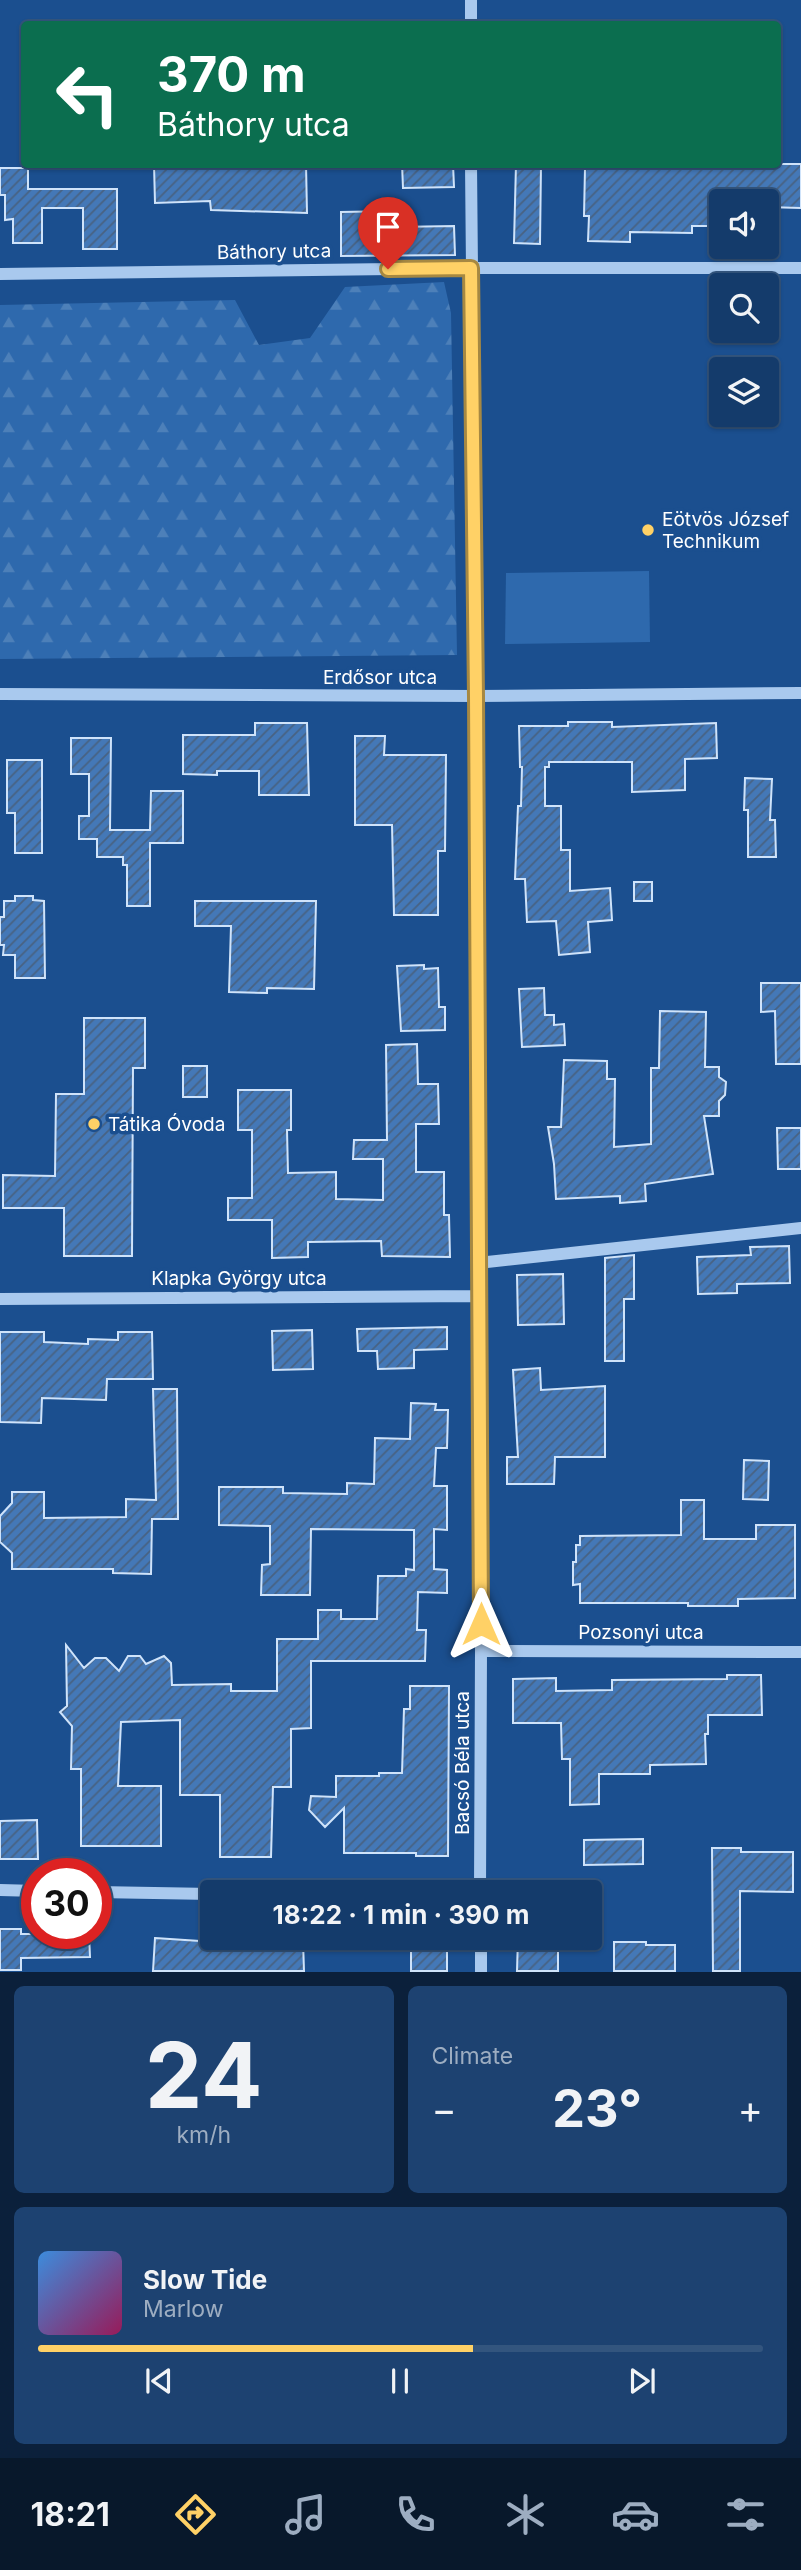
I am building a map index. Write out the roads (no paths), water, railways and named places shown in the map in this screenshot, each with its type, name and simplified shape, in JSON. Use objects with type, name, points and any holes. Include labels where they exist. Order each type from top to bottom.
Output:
[{"type":"street","points":[[471,0],[471,21]]},
{"type":"street","name":"Bacsó Béla utca","points":[[471,168],[476,696],[480,1880]]},
{"type":"street","name":"Báthory utca","points":[[0,274],[471,268],[801,268]]},
{"type":"street","name":"Erdősor utca","points":[[0,694],[476,696],[801,693]]},
{"type":"street","points":[[478,1263],[801,1228]]},
{"type":"street","name":"Klapka György utca","points":[[0,1299],[478,1296]]},
{"type":"street","name":"Pozsonyi utca","points":[[481,1651],[801,1652]]},
{"type":"street","points":[[0,1890],[21,1891]]},
{"type":"street","points":[[112,1892],[200,1894]]},
{"type":"street","points":[[481,1950],[481,1972]]},
{"type":"place","name":"Eötvös József Technikum","points":[[648,530]]},
{"type":"place","name":"Tátika Óvoda","points":[[94,1124]]}]
